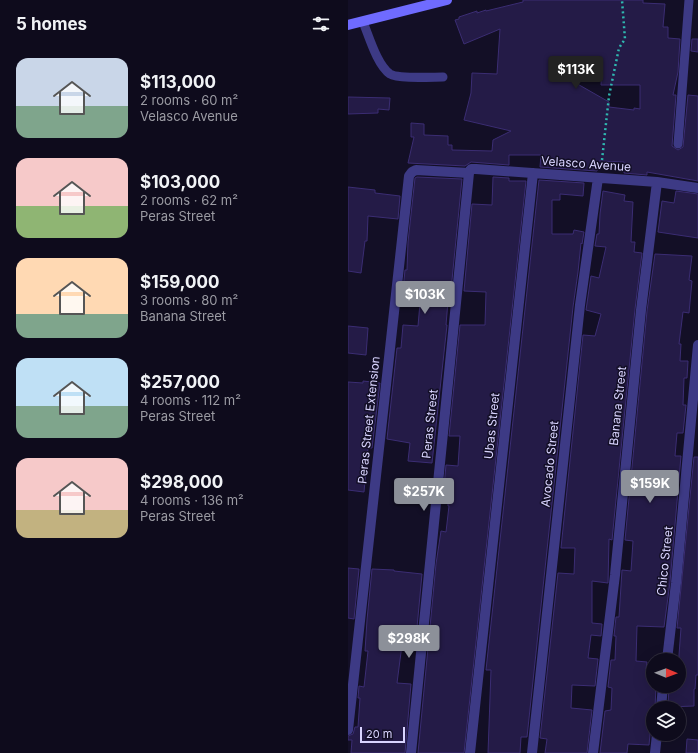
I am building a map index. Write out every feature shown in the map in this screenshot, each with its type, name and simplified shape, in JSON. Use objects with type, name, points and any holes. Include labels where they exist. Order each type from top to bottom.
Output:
[{"type":"main road","points":[[348,25],[447,0]]},
{"type":"street","name":"Peras Street Extension","points":[[348,730],[409,176],[416,170],[470,171]]},
{"type":"street","name":"Velasco Avenue","points":[[470,171],[533,173],[657,182],[698,188]]},
{"type":"street","name":"Peras Street","points":[[411,753],[470,171]]},
{"type":"street","name":"Ubas Street","points":[[470,753],[533,173]]},
{"type":"street","name":"Avocado Street","points":[[532,753],[580,306],[598,178]]},
{"type":"street","name":"Banana Street","points":[[593,753],[615,575],[641,310],[657,182]]},
{"type":"street","name":"Chico Street","points":[[668,653],[677,575],[698,345]]},
{"type":"street","points":[[655,753],[656,741]]},
{"type":"lane","points":[[678,144],[689,0]]},
{"type":"lane","points":[[363,22],[383,66],[391,74],[402,76],[443,77]]},
{"type":"path","points":[[602,160],[609,96],[619,48],[625,39],[622,0]]},
{"type":"building","points":[[523,0],[643,0],[643,3],[665,4],[663,27],[668,27],[668,38],[680,39],[678,72],[673,95],[676,95],[672,146],[678,150],[683,147],[688,95],[698,96],[698,181],[647,172],[647,175],[624,173],[624,162],[599,161],[597,171],[540,167],[541,155],[509,155],[509,165],[471,162],[465,166],[408,163],[414,137],[411,137],[411,123],[424,124],[424,135],[448,136],[448,145],[452,145],[452,150],[492,151],[493,140],[511,131],[464,120],[471,93],[472,73],[497,74],[500,29],[464,44],[455,20],[459,19],[459,17],[477,11],[477,13],[523,2]],"holes":[[[582,66],[602,66],[601,85],[640,85],[640,109],[634,108],[634,110],[609,107],[609,102],[574,82]]]},
{"type":"building","points":[[692,39],[698,39],[698,52],[691,51]]},
{"type":"building","points":[[348,97],[390,98],[389,110],[378,109],[378,113],[348,114]]},
{"type":"building","points":[[493,177],[509,178],[509,181],[526,181],[464,753],[418,753],[436,564],[441,531],[446,532],[449,506],[448,488],[444,487],[446,465],[458,466],[460,436],[449,436],[460,325],[485,325],[486,292],[464,291],[472,204],[492,205]]},
{"type":"building","points":[[415,178],[462,179],[451,290],[449,289],[447,325],[432,463],[408,461],[410,443],[387,439],[397,348],[401,348],[403,325],[418,326],[420,303],[402,301],[405,270],[407,270],[408,242]]},
{"type":"building","points":[[539,180],[584,183],[583,196],[560,194],[560,200],[552,200],[552,234],[573,234],[574,230],[584,232],[582,244],[581,243],[573,307],[527,737],[521,737],[520,753],[488,753],[491,670],[486,670]]},
{"type":"building","points":[[348,187],[375,190],[375,193],[400,196],[398,219],[368,216],[367,241],[365,241],[361,273],[348,271]]},
{"type":"building","points":[[603,191],[625,195],[624,201],[633,202],[631,242],[635,242],[634,252],[642,253],[612,540],[609,539],[608,583],[592,581],[592,623],[602,624],[601,636],[591,635],[588,658],[598,659],[595,686],[572,685],[571,708],[592,710],[587,753],[545,753],[547,739],[540,738],[558,573],[574,574],[575,548],[561,548],[583,335],[595,336],[601,314],[586,310],[591,276],[599,278],[606,247],[595,246],[597,234],[599,234]]},
{"type":"building","points":[[676,191],[698,194],[698,238],[658,232],[662,201],[674,203]]},
{"type":"building","points":[[655,254],[692,256],[689,280],[692,281],[689,313],[683,312],[679,344],[681,344],[680,361],[688,361],[687,378],[684,378],[683,405],[686,405],[683,433],[677,433],[675,456],[681,456],[670,582],[664,627],[637,626],[636,661],[646,662],[646,693],[656,693],[655,701],[646,701],[646,741],[649,741],[649,745],[628,744],[627,753],[600,753],[605,711],[611,710],[612,688],[608,687],[611,660],[615,660],[616,636],[614,636],[616,617],[619,617],[622,570],[631,571],[633,541],[625,540],[647,311]]},
{"type":"building","points":[[348,326],[368,328],[366,355],[348,353]]},
{"type":"building","points":[[363,381],[380,383],[372,448],[368,448],[364,492],[348,490],[348,382],[363,383]]},
{"type":"building","points":[[694,457],[698,457],[698,675],[696,675],[694,689],[694,706],[686,706],[686,701],[668,701],[669,693],[686,693],[686,653],[679,653],[681,628],[677,628]]},
{"type":"building","points":[[348,568],[359,569],[354,619],[348,618]]},
{"type":"building","points":[[372,569],[422,574],[416,638],[403,637],[397,683],[411,684],[405,753],[351,753],[352,740],[348,740],[348,736],[353,734],[355,727],[358,727],[360,698],[358,698],[359,686],[364,687],[368,651],[365,651]]},
{"type":"building","points":[[687,739],[698,740],[698,753],[686,753]]}]
